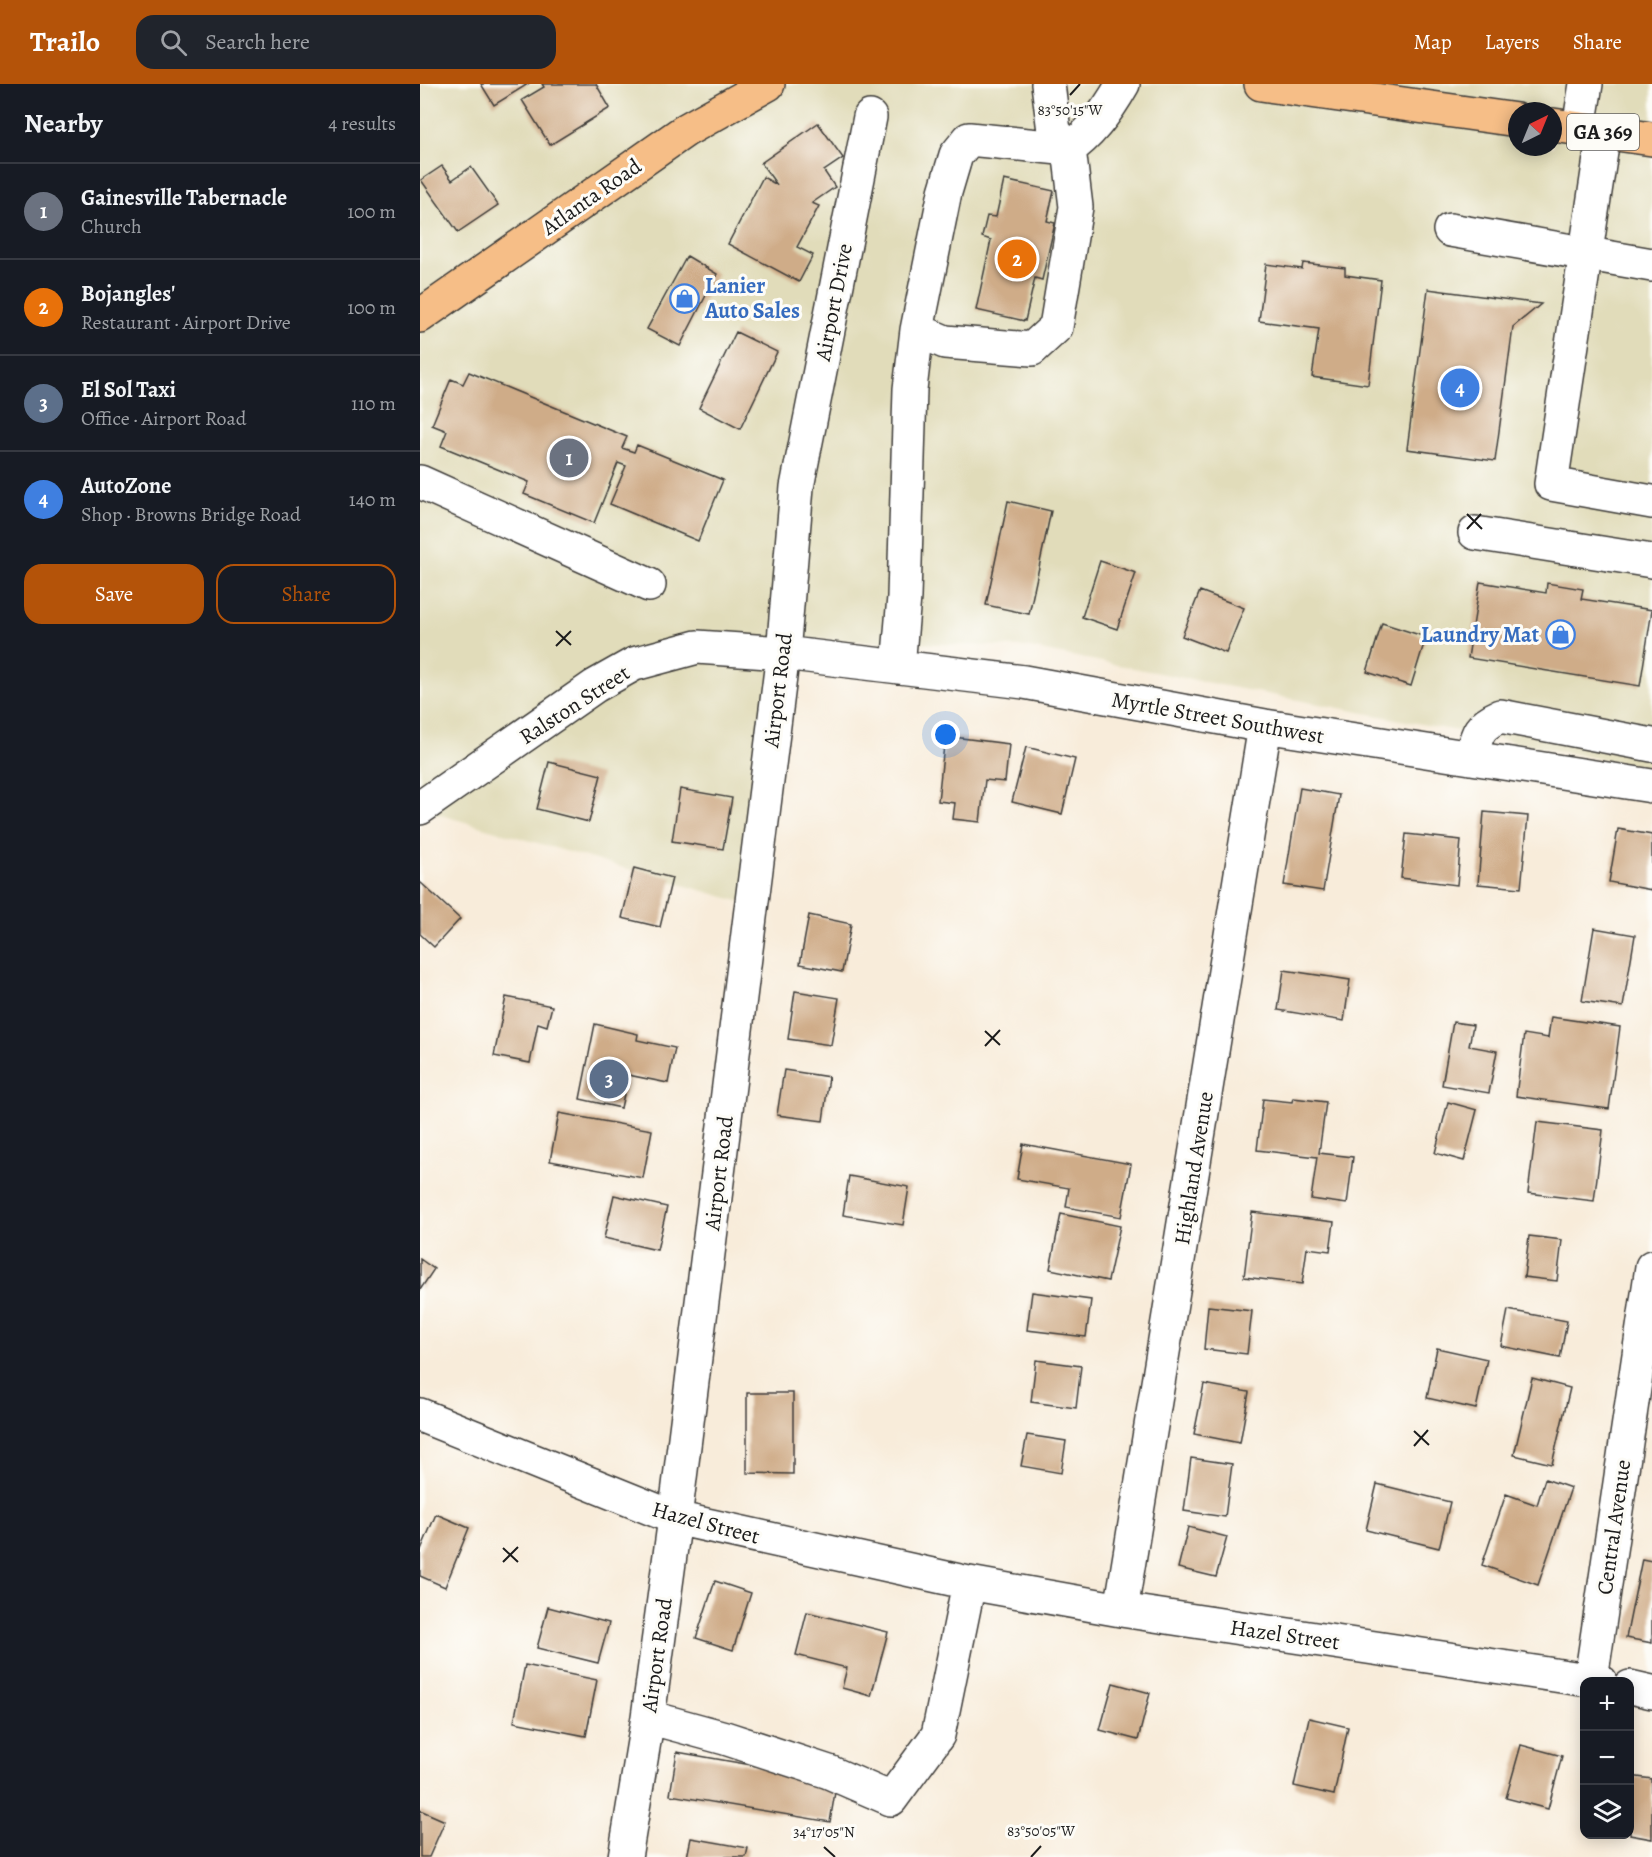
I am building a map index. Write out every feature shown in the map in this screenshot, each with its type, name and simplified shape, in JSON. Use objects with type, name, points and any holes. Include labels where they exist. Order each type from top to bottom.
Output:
[{"type":"main road","name":"Atlanta Road","points":[[420,316],[686,130],[768,84]]},
{"type":"main road","points":[[1261,84],[1410,94],[1508,118]]},
{"type":"main road","name":"GA 369","points":[[1579,128],[1652,139]]},
{"type":"street","points":[[917,330],[945,342],[1032,349],[1056,327],[1076,207],[1069,149],[1054,130],[1048,84]]},
{"type":"street","points":[[898,668],[904,597],[910,389],[917,330],[945,192],[956,155],[969,139],[1069,149],[1112,102],[1123,84]]},
{"type":"street","points":[[1586,84],[1579,128],[1586,253],[1551,484],[1652,502]]},
{"type":"street","name":"Airport Drive","points":[[797,487],[870,117]]},
{"type":"street","points":[[1450,230],[1652,265]]},
{"type":"street","points":[[420,482],[649,585]]},
{"type":"street","name":"Airport Road","points":[[626,1857],[648,1718],[675,1518],[783,653],[797,487]]},
{"type":"street","points":[[1475,533],[1652,561]]},
{"type":"street","name":"Ralston Street","points":[[420,808],[595,686],[634,664],[698,647],[783,653]]},
{"type":"street","name":"Myrtle Street Southwest","points":[[783,653],[1024,682],[1265,726],[1652,786]]},
{"type":"street","points":[[1471,758],[1479,730],[1487,721],[1500,716],[1652,745]]},
{"type":"street","name":"Highland Avenue","points":[[1121,1610],[1265,726]]},
{"type":"street","name":"Central Avenue","points":[[1596,1677],[1652,1267]]},
{"type":"street","name":"Hazel Street","points":[[420,1415],[675,1518],[969,1583],[1121,1610],[1580,1678]]},
{"type":"street","points":[[648,1718],[725,1738],[808,1765],[891,1798],[938,1735],[969,1583]]},
{"type":"street","points":[[1634,1688],[1652,1692]]},
{"type":"shaded area","points":[[420,84],[1652,84],[1652,769],[1025,647],[802,639],[752,905],[434,813],[420,822]]},
{"type":"building","points":[[481,84],[528,84],[494,105]]},
{"type":"building","points":[[542,84],[596,84],[610,108],[550,145],[522,100],[544,87]]},
{"type":"building","points":[[818,123],[843,158],[824,171],[835,187],[812,203],[819,206],[797,247],[813,255],[799,282],[728,244],[763,177],[777,185],[761,163]]},
{"type":"building","points":[[442,166],[452,180],[471,167],[498,205],[458,232],[421,180]]},
{"type":"building","points":[[1004,180],[1054,191],[1047,221],[1055,223],[1042,280],[1035,278],[1025,321],[976,310],[991,240],[982,237],[987,216],[996,217]]},
{"type":"building","points":[[687,256],[717,274],[680,346],[647,329]]},
{"type":"building","points":[[1303,263],[1345,268],[1345,275],[1381,280],[1368,385],[1312,377],[1319,329],[1259,321],[1266,264],[1302,269]]},
{"type":"building","points":[[1428,289],[1541,304],[1513,327],[1495,461],[1407,449]]},
{"type":"building","points":[[736,332],[777,352],[740,429],[699,408]]},
{"type":"building","points":[[469,372],[627,437],[622,448],[634,452],[637,445],[723,480],[698,541],[610,504],[626,466],[618,463],[594,523],[524,494],[529,482],[441,446],[447,431],[432,425],[451,379],[463,384]]},
{"type":"building","points":[[1008,501],[1051,511],[1029,614],[986,605]]},
{"type":"building","points":[[1100,561],[1136,573],[1117,629],[1082,617]]},
{"type":"building","name":"Laundry Mat","points":[[1480,582],[1546,593],[1547,583],[1583,589],[1581,599],[1652,610],[1640,686],[1468,658]]},
{"type":"building","points":[[1200,591],[1244,608],[1226,653],[1182,636]]},
{"type":"building","points":[[1382,623],[1426,637],[1411,686],[1367,672]]},
{"type":"building","points":[[945,736],[1009,744],[1005,782],[985,780],[980,822],[953,819],[955,803],[938,801]]},
{"type":"building","points":[[1026,747],[1075,759],[1062,814],[1012,802]]},
{"type":"building","points":[[549,762],[601,775],[589,822],[537,809]]},
{"type":"building","points":[[1300,788],[1339,795],[1323,891],[1284,885]]},
{"type":"building","points":[[680,789],[732,798],[723,849],[672,841]]},
{"type":"building","points":[[1484,812],[1528,816],[1521,888],[1478,884]]},
{"type":"building","points":[[1618,829],[1652,835],[1652,890],[1609,882]]},
{"type":"building","points":[[1406,834],[1461,840],[1457,885],[1401,878]]},
{"type":"building","points":[[634,868],[672,878],[660,927],[622,918]]},
{"type":"building","points":[[420,882],[460,919],[434,947],[420,934]]},
{"type":"building","points":[[809,915],[851,924],[842,972],[800,964]]},
{"type":"building","points":[[1594,928],[1635,935],[1623,1007],[1582,1001]]},
{"type":"building","points":[[1284,970],[1350,980],[1344,1021],[1278,1010]]},
{"type":"building","points":[[795,991],[839,998],[831,1045],[788,1039]]},
{"type":"building","points":[[506,997],[552,1006],[547,1026],[538,1023],[530,1063],[494,1056]]},
{"type":"building","points":[[1551,1017],[1620,1027],[1609,1109],[1516,1096],[1524,1034],[1548,1038]]},
{"type":"building","points":[[1453,1022],[1473,1025],[1469,1046],[1497,1051],[1489,1093],[1442,1085]]},
{"type":"building","points":[[595,1024],[638,1034],[637,1040],[675,1048],[668,1083],[628,1075],[621,1108],[580,1099]]},
{"type":"building","points":[[784,1070],[829,1077],[823,1121],[777,1115]]},
{"type":"building","points":[[1293,1098],[1326,1102],[1319,1153],[1353,1157],[1347,1204],[1311,1199],[1317,1157],[1257,1150],[1263,1099],[1292,1102]]},
{"type":"building","points":[[1448,1102],[1477,1110],[1464,1161],[1435,1153]]},
{"type":"building","points":[[559,1113],[652,1130],[643,1178],[550,1161]]},
{"type":"building","points":[[1537,1122],[1603,1130],[1594,1201],[1528,1193]]},
{"type":"building","points":[[1023,1144],[1131,1164],[1121,1217],[1066,1207],[1069,1188],[1017,1179]]},
{"type":"building","points":[[849,1176],[909,1187],[903,1225],[843,1215]]},
{"type":"building","points":[[614,1195],[667,1207],[657,1250],[604,1238]]},
{"type":"building","points":[[1252,1212],[1334,1222],[1330,1251],[1307,1248],[1302,1284],[1244,1277]]},
{"type":"building","points":[[1061,1214],[1120,1226],[1108,1281],[1050,1269]]},
{"type":"building","points":[[1529,1236],[1562,1240],[1557,1281],[1524,1277]]},
{"type":"building","points":[[420,1259],[434,1269],[420,1290]]},
{"type":"building","points":[[1032,1292],[1091,1300],[1086,1337],[1027,1330]]},
{"type":"building","points":[[1208,1306],[1252,1311],[1247,1354],[1204,1349]]},
{"type":"building","points":[[1508,1310],[1567,1321],[1560,1358],[1501,1346]]},
{"type":"building","points":[[1437,1348],[1487,1359],[1476,1409],[1427,1398]]},
{"type":"building","points":[[1036,1360],[1081,1366],[1076,1408],[1031,1402]]},
{"type":"building","points":[[1532,1378],[1570,1388],[1552,1464],[1514,1455]]},
{"type":"building","points":[[1204,1384],[1249,1392],[1240,1443],[1194,1434]]},
{"type":"building","points":[[747,1393],[793,1393],[793,1474],[747,1473]]},
{"type":"building","points":[[1027,1435],[1066,1441],[1061,1473],[1021,1466]]},
{"type":"building","points":[[1191,1458],[1232,1464],[1225,1517],[1184,1511]]},
{"type":"building","points":[[1545,1479],[1571,1488],[1538,1585],[1482,1565],[1506,1494],[1537,1505]]},
{"type":"building","points":[[1377,1484],[1450,1502],[1439,1548],[1366,1530]]},
{"type":"building","points":[[436,1514],[469,1528],[445,1587],[420,1576],[420,1552]]},
{"type":"building","points":[[1188,1527],[1227,1537],[1216,1577],[1178,1568]]},
{"type":"building","points":[[1642,1559],[1652,1561],[1652,1643],[1626,1638]]},
{"type":"building","points":[[715,1581],[751,1593],[733,1650],[696,1638]]},
{"type":"building","points":[[548,1607],[609,1623],[598,1663],[537,1648]]},
{"type":"building","points":[[807,1612],[888,1632],[871,1696],[842,1688],[847,1668],[796,1655]]},
{"type":"building","points":[[525,1665],[597,1680],[586,1736],[514,1722]]},
{"type":"building","points":[[1113,1683],[1150,1693],[1138,1740],[1100,1730]]},
{"type":"building","points":[[1309,1718],[1348,1727],[1334,1795],[1294,1786]]},
{"type":"building","points":[[1521,1745],[1562,1756],[1548,1809],[1506,1798]]},
{"type":"building","points":[[677,1752],[837,1780],[830,1822],[670,1795]]},
{"type":"building","points":[[1634,1777],[1652,1779],[1652,1839],[1634,1836]]},
{"type":"building","points":[[420,1810],[445,1821],[429,1857],[420,1857]]},
{"type":"building","points":[[691,1838],[748,1848],[746,1857],[687,1857]]},
{"type":"place","name":"Bojangles'","points":[[1017,259]]},
{"type":"place","name":"Lanier Auto Sales","points":[[684,298]]},
{"type":"place","name":"AutoZone","points":[[1460,388]]},
{"type":"place","name":"Gainesville Tabernacle","points":[[569,458]]},
{"type":"place","name":"Laundry Mat","points":[[1560,634]]},
{"type":"place","name":"El Sol Taxi","points":[[609,1079]]}]
